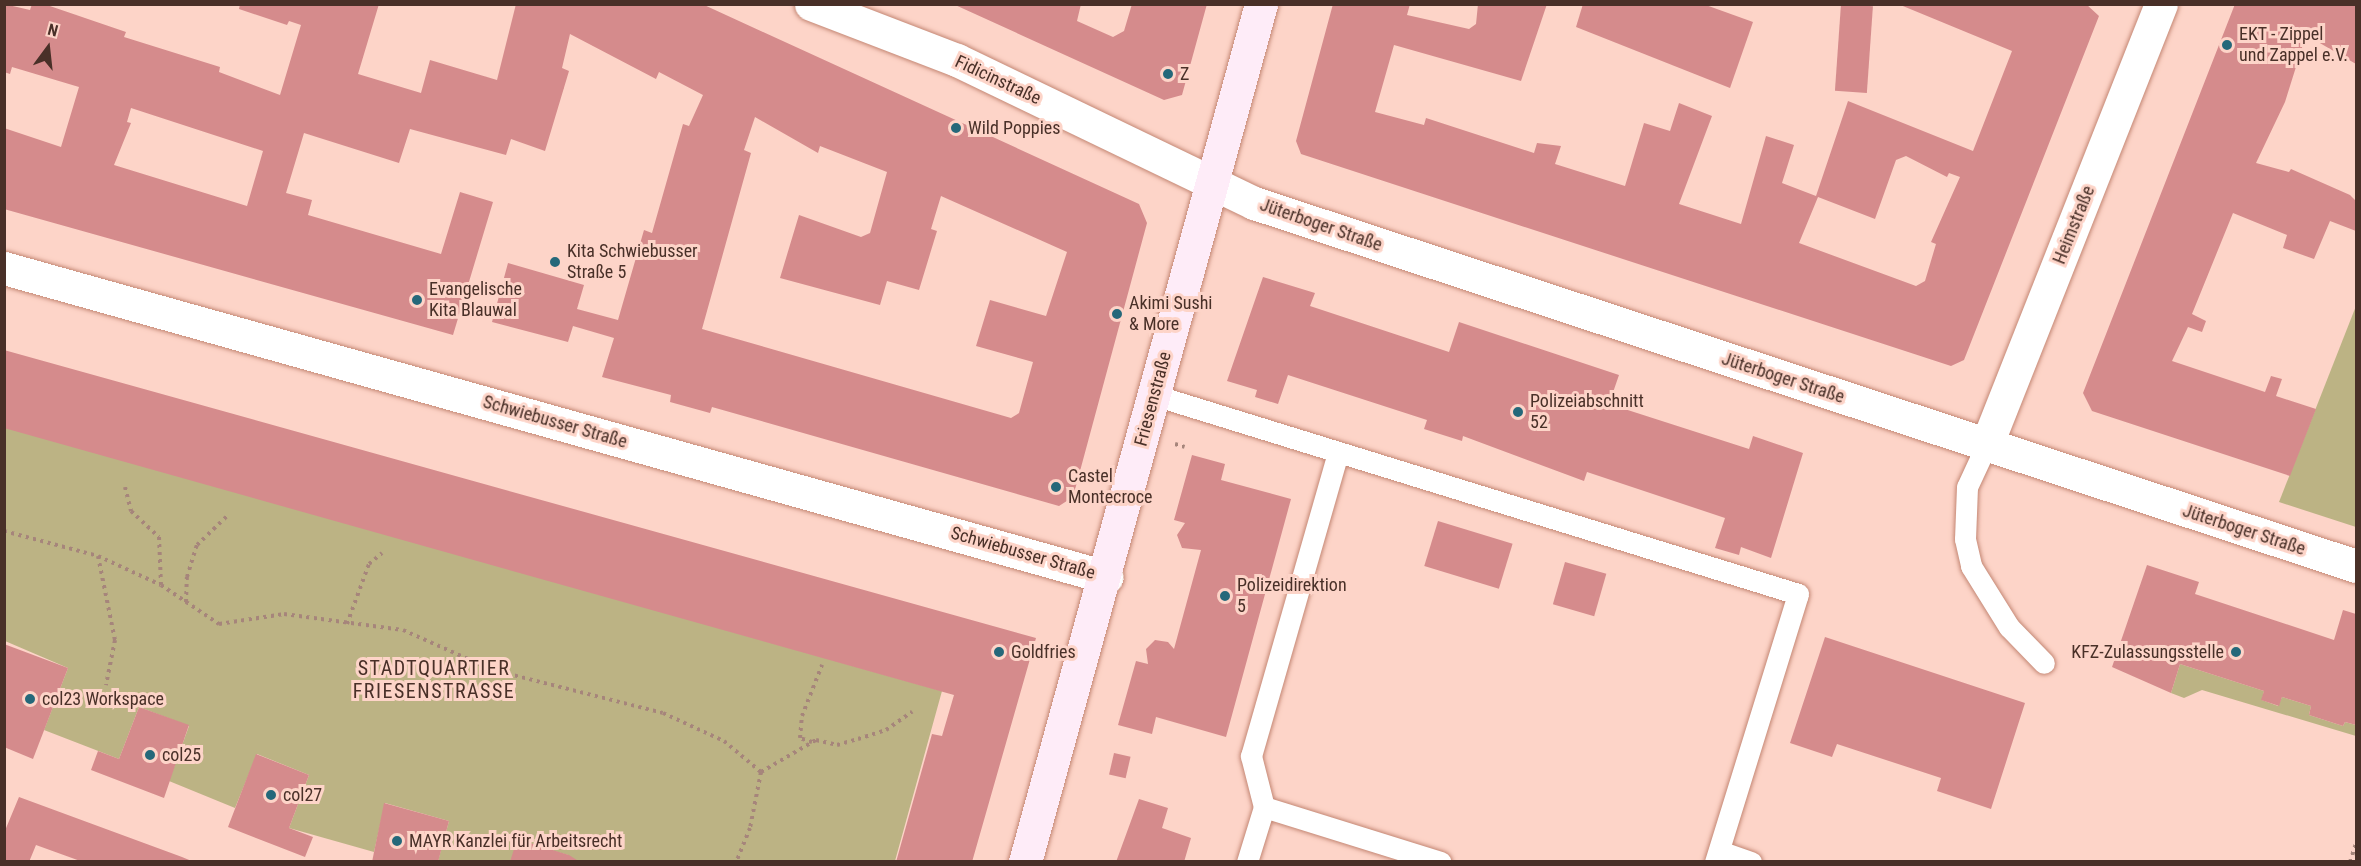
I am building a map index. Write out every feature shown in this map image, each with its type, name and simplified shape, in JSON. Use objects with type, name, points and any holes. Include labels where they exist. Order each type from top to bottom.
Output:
[{"type":"street","name":"Fidicinstraße","points":[[811,4],[957,60],[1212,182]]},
{"type":"street","name":"Friesenstraße","points":[[1025,861],[1106,576],[1261,4]]},
{"type":"street","name":"Heimstraße","points":[[1986,446],[2161,4]]},
{"type":"street","name":"Jüterboger Straße","points":[[1212,182],[1270,209],[2356,566]]},
{"type":"street","name":"Schwiebusser Straße","points":[[4,268],[1106,576]]},
{"type":"lane","points":[[1154,395],[1798,594],[1717,856],[1751,861]]},
{"type":"lane","points":[[1986,446],[1967,487],[1965,539],[1971,566],[2009,627],[2044,663]]},
{"type":"lane","points":[[1247,861],[1264,807],[1251,756],[1338,453]]},
{"type":"lane","points":[[1264,807],[1441,861]]},
{"type":"path","points":[[125,487],[131,511],[159,537],[161,585]]},
{"type":"path","points":[[186,602],[187,577],[197,545],[227,516]]},
{"type":"path","points":[[4,531],[98,556],[161,585],[219,624],[284,614],[403,630],[493,670],[663,713],[724,741],[761,772]]},
{"type":"path","points":[[347,624],[369,564],[382,553]]},
{"type":"path","points":[[98,556],[116,640],[106,685]]},
{"type":"path","points":[[822,665],[802,716],[800,738],[837,745],[858,740],[912,712]]},
{"type":"path","points":[[736,861],[750,828],[761,772],[813,742]]},
{"type":"path","points":[[2350,861],[2356,843]]},
{"type":"shaded area","points":[[2356,306],[2356,527],[2279,502]]},
{"type":"shaded area","points":[[4,426],[942,691],[895,861],[567,861],[568,855],[517,840],[512,861],[438,861],[449,821],[385,803],[374,852],[289,828],[309,775],[257,754],[235,808],[169,781],[189,726],[139,707],[119,759],[44,730],[68,668],[5,641]]},
{"type":"shaded area","points":[[2180,664],[2264,691],[2262,700],[2278,706],[2282,697],[2311,706],[2309,715],[2343,726],[2345,722],[2356,725],[2356,736],[2202,690],[2184,698],[2171,693]]},
{"type":"building","points":[[4,4],[30,10],[32,4],[44,4],[126,32],[124,37],[220,67],[219,72],[280,95],[301,25],[289,21],[287,25],[239,9],[240,4],[379,4],[358,74],[421,93],[430,60],[497,80],[516,4],[702,4],[1139,204],[1147,223],[1073,497],[1059,506],[712,407],[710,413],[670,402],[671,395],[602,377],[614,338],[573,326],[568,342],[492,322],[508,263],[584,285],[577,309],[618,320],[644,230],[652,233],[683,124],[689,126],[703,95],[659,72],[656,79],[570,34],[562,68],[569,71],[545,151],[511,139],[506,155],[410,129],[399,163],[304,133],[286,193],[312,200],[308,215],[441,254],[460,192],[493,202],[453,335],[4,209],[4,128],[61,147],[79,87],[12,67],[10,74],[4,72]],"holes":[[[131,108],[263,151],[247,206],[114,165],[131,123],[127,122]],[[755,117],[818,153],[820,146],[887,172],[870,233],[861,237],[799,215],[780,278],[880,305],[887,281],[919,290],[937,231],[931,229],[941,196],[1067,252],[1046,316],[990,300],[976,346],[1033,362],[1019,413],[1011,418],[702,329],[751,153],[744,150]]]},
{"type":"building","points":[[953,4],[1081,4],[1077,21],[1113,37],[1124,31],[1132,4],[1207,4],[1182,95],[1164,100]]},
{"type":"building","points":[[1333,4],[1410,4],[1407,15],[1469,29],[1476,24],[1478,4],[1547,4],[1521,81],[1394,45],[1375,112],[1424,125],[1426,118],[1534,153],[1537,143],[1561,146],[1555,164],[1625,186],[1644,123],[1670,131],[1679,103],[1712,116],[1679,204],[1741,224],[1766,136],[1794,145],[1782,183],[1816,196],[1848,101],[1973,151],[2012,51],[1898,4],[2086,4],[2099,16],[1964,360],[1951,366],[1301,154],[1296,141]],"holes":[[[1906,156],[1947,177],[1949,173],[1960,177],[1931,242],[1936,244],[1925,281],[1916,286],[1799,243],[1818,197],[1875,219],[1896,160]]]},
{"type":"building","points":[[1583,4],[1703,4],[1753,22],[1730,88],[1576,27]]},
{"type":"building","points":[[1841,4],[1873,6],[1867,93],[1835,91]]},
{"type":"building","points":[[2235,4],[2356,4],[2356,64],[2306,35],[2285,102],[2256,163],[2289,172],[2291,169],[2350,195],[2356,201],[2356,231],[2330,221],[2314,259],[2283,248],[2287,235],[2233,213],[2192,314],[2206,321],[2202,332],[2188,327],[2172,361],[2265,392],[2271,376],[2282,379],[2276,396],[2316,409],[2290,476],[2092,411],[2083,393]]},
{"type":"building","name":"Polizeiabschnitt 52","points":[[1263,277],[1315,293],[1310,306],[1449,352],[1459,322],[1619,375],[1609,404],[1749,449],[1753,436],[1803,453],[1771,558],[1741,547],[1739,555],[1715,548],[1725,518],[1587,472],[1584,481],[1463,436],[1462,441],[1424,429],[1427,420],[1288,375],[1278,404],[1255,397],[1257,390],[1227,381]]},
{"type":"building","points":[[4,350],[1036,638],[972,862],[896,862],[932,734],[942,736],[954,695],[4,428]]},
{"type":"building","name":"Polizeidirektion 5","points":[[1192,455],[1225,464],[1221,480],[1291,499],[1226,737],[1156,717],[1152,734],[1118,725],[1136,661],[1148,664],[1146,649],[1155,640],[1168,642],[1174,649],[1201,550],[1182,548],[1177,535],[1185,523],[1174,520]]},
{"type":"building","points":[[1438,521],[1513,544],[1499,589],[1424,566]]},
{"type":"building","points":[[1565,562],[1606,574],[1594,616],[1553,604]]},
{"type":"building","name":"KFZ-Zulassungsstelle","points":[[2147,565],[2199,582],[2195,594],[2334,640],[2343,610],[2356,614],[2356,725],[2345,722],[2343,726],[2309,715],[2311,706],[2282,697],[2279,706],[2261,700],[2264,691],[2180,664],[2171,693],[2112,667]]},
{"type":"building","points":[[1825,637],[2025,703],[1991,809],[1937,791],[1941,778],[1837,744],[1832,757],[1790,743]]},
{"type":"building","name":"col23 Workspace","points":[[4,644],[68,668],[33,759],[4,747]]},
{"type":"building","name":"col25","points":[[139,707],[189,725],[164,798],[91,770],[98,751],[119,759]]},
{"type":"building","points":[[1114,753],[1131,757],[1126,778],[1109,774]]},
{"type":"building","name":"col27","points":[[256,754],[309,775],[289,828],[313,837],[305,857],[228,827]]},
{"type":"building","points":[[19,797],[194,862],[83,862],[36,845],[29,862],[4,862],[4,833]]},
{"type":"building","points":[[1139,799],[1168,808],[1162,828],[1191,838],[1184,862],[1116,862]]},
{"type":"building","points":[[384,803],[449,821],[438,862],[372,862]]},
{"type":"building","points":[[517,839],[569,855],[580,862],[510,862]]},
{"type":"place","name":"EKT - Zippel und Zappel e.V.","points":[[2227,45]]},
{"type":"place","name":"Z","points":[[1168,74]]},
{"type":"place","name":"Wild Poppies","points":[[956,128]]},
{"type":"place","name":"Kita Schwiebusser Straße 5","points":[[555,262]]},
{"type":"place","name":"Evangelische Kita Blauwal","points":[[417,300]]},
{"type":"place","name":"Akimi Sushi & More","points":[[1117,314]]},
{"type":"place","name":"Polizeiabschnitt 52","points":[[1518,412]]},
{"type":"place","name":"Castel Montecroce","points":[[1056,487]]},
{"type":"place","name":"Polizeidirektion 5","points":[[1225,596]]},
{"type":"place","name":"Goldfries","points":[[999,652]]},
{"type":"place","name":"KFZ-Zulassungsstelle","points":[[2236,652]]},
{"type":"place","name":"col23 Workspace","points":[[30,699]]},
{"type":"place","name":"col25","points":[[150,755]]},
{"type":"place","name":"col27","points":[[271,795]]},
{"type":"place","name":"MAYR Kanzlei für Arbeitsrecht","points":[[397,841]]},
{"type":"district","name":"STADTQUARTIER FRIESENSTRASSE","points":[[434,680]]}]
